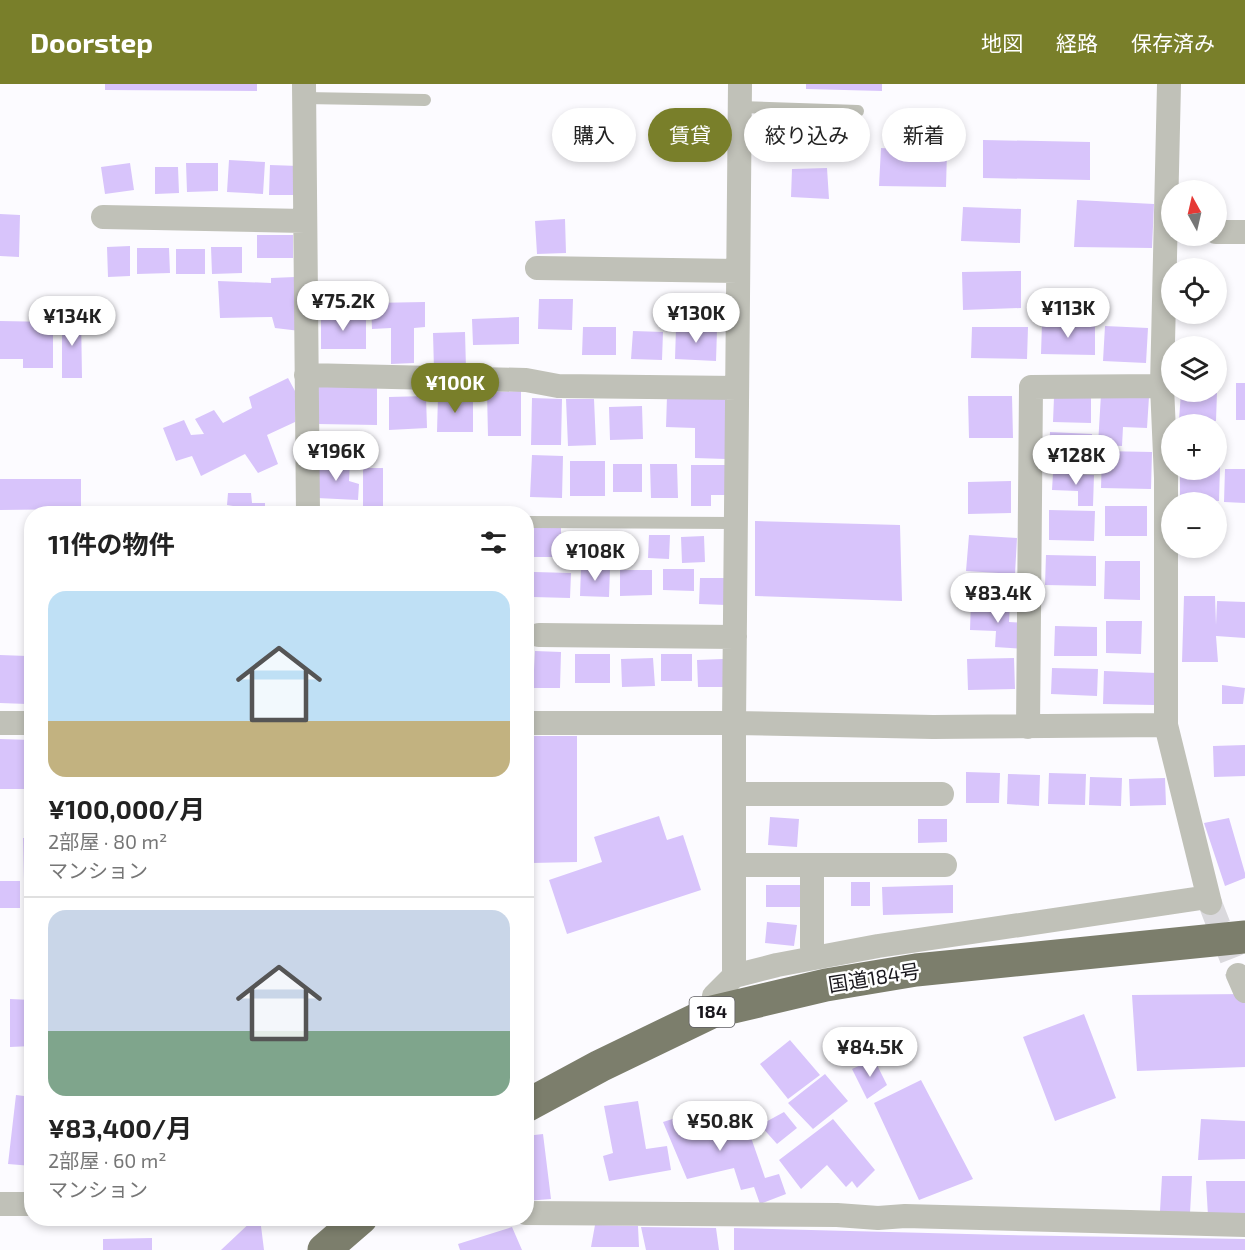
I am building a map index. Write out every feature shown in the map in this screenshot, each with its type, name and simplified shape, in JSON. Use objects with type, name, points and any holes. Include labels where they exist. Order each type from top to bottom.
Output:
[{"type":"highway","name":"国道184号","points":[[534,1102],[600,1066],[712,1012],[826,985],[916,970],[1245,937]]},
{"type":"highway","points":[[329,1248],[352,1226]]},
{"type":"street","points":[[1168,84],[1168,180]]},
{"type":"street","points":[[304,91],[308,506]]},
{"type":"street","points":[[735,976],[734,723],[740,96]]},
{"type":"street","points":[[103,217],[305,221]]},
{"type":"street","points":[[1227,232],[1245,232]]},
{"type":"street","points":[[1164,336],[1167,246]]},
{"type":"street","points":[[537,268],[738,271]]},
{"type":"street","points":[[306,375],[526,380],[558,386],[737,388]]},
{"type":"street","points":[[1028,727],[1031,387],[1161,386]]},
{"type":"street","points":[[712,1012],[714,996],[735,976],[777,965],[878,946],[1209,900],[1166,725],[1166,478],[1163,402]]},
{"type":"street","points":[[539,635],[735,637]]},
{"type":"street","points":[[0,723],[24,723]]},
{"type":"street","points":[[534,723],[734,723],[933,728],[1166,725]]},
{"type":"street","points":[[734,794],[942,794]]},
{"type":"street","points":[[734,865],[945,865]]},
{"type":"street","points":[[812,947],[813,865]]},
{"type":"street","points":[[0,1204],[24,1204]]},
{"type":"street","points":[[534,1213],[837,1215],[878,1218],[905,1216],[1245,1225]]},
{"type":"lane","points":[[304,91],[425,100]]},
{"type":"lane","points":[[740,96],[834,108]]},
{"type":"lane","points":[[534,522],[736,523]]},
{"type":"building","points":[[105,84],[257,84],[257,91],[105,90]]},
{"type":"building","points":[[806,84],[882,84],[882,91],[806,89]]},
{"type":"building","points":[[983,140],[1090,142],[1090,180],[983,178]]},
{"type":"building","points":[[881,148],[882,162],[947,162],[946,187],[879,186]]},
{"type":"building","points":[[229,160],[265,162],[263,194],[227,192]]},
{"type":"building","points":[[130,163],[134,190],[105,194],[101,167]]},
{"type":"building","points":[[186,163],[218,163],[218,191],[187,192]]},
{"type":"building","points":[[270,165],[299,166],[299,195],[269,195]]},
{"type":"building","points":[[155,167],[178,167],[179,193],[155,194]]},
{"type":"building","points":[[827,168],[829,199],[791,197],[792,169]]},
{"type":"building","points":[[1077,200],[1154,204],[1152,248],[1074,247]]},
{"type":"building","points":[[963,207],[1021,209],[1020,243],[961,241]]},
{"type":"building","points":[[0,214],[20,215],[19,257],[0,256]]},
{"type":"building","points":[[565,219],[566,253],[537,254],[535,221]]},
{"type":"building","points":[[257,235],[293,235],[293,258],[257,258]]},
{"type":"building","points":[[130,246],[130,276],[108,277],[107,247]]},
{"type":"building","points":[[211,247],[242,247],[242,273],[212,274]]},
{"type":"building","points":[[137,248],[169,248],[170,273],[137,274]]},
{"type":"building","points":[[176,249],[205,249],[205,274],[176,274]]},
{"type":"building","points":[[1021,271],[1021,308],[963,310],[962,272]]},
{"type":"building","points":[[295,277],[300,331],[275,328],[272,317],[220,318],[218,281],[271,283],[271,278]]},
{"type":"building","points":[[539,299],[573,299],[572,330],[538,329]]},
{"type":"building","points":[[425,302],[425,327],[414,328],[414,363],[391,364],[391,328],[372,329],[371,303]]},
{"type":"building","points":[[321,314],[366,314],[366,349],[321,349]]},
{"type":"building","points":[[62,315],[81,315],[82,378],[62,378]]},
{"type":"building","points":[[519,317],[519,344],[473,345],[472,319]]},
{"type":"building","points":[[0,321],[53,322],[53,368],[23,368],[23,359],[0,359]]},
{"type":"building","points":[[1042,323],[1095,325],[1095,355],[1041,354]]},
{"type":"building","points":[[1105,326],[1148,328],[1146,363],[1103,361]]},
{"type":"building","points":[[583,327],[616,327],[616,355],[582,355]]},
{"type":"building","points":[[972,327],[1028,327],[1027,359],[971,358]]},
{"type":"building","points":[[676,328],[717,330],[716,361],[675,359]]},
{"type":"building","points":[[633,331],[663,332],[662,360],[631,359]]},
{"type":"building","points":[[465,332],[466,369],[434,370],[433,333]]},
{"type":"building","points":[[288,378],[295,391],[295,422],[267,435],[278,464],[258,473],[245,454],[201,476],[192,456],[176,461],[163,428],[184,420],[191,435],[204,434],[195,419],[214,410],[223,423],[252,408],[249,397]]},
{"type":"building","points":[[1236,383],[1245,383],[1245,420],[1236,420]]},
{"type":"building","points":[[317,385],[377,386],[377,425],[317,424]]},
{"type":"building","points":[[521,391],[521,436],[488,436],[487,392]]},
{"type":"building","points":[[1101,394],[1149,397],[1147,428],[1123,427],[1122,446],[1098,445]]},
{"type":"building","points":[[426,396],[427,428],[389,430],[389,397]]},
{"type":"building","points":[[438,396],[473,396],[473,432],[437,432]]},
{"type":"building","points":[[667,396],[727,396],[726,459],[695,458],[695,428],[666,427]]},
{"type":"building","points":[[968,396],[1012,396],[1013,438],[969,438]]},
{"type":"building","points":[[1054,397],[1091,397],[1091,423],[1053,422]]},
{"type":"building","points":[[532,398],[562,399],[561,445],[531,445]]},
{"type":"building","points":[[566,399],[594,399],[596,445],[568,446]]},
{"type":"building","points":[[1180,402],[1217,402],[1216,414],[1179,414]]},
{"type":"building","points":[[642,406],[643,439],[610,440],[609,407]]},
{"type":"building","points":[[1050,432],[1092,434],[1091,466],[1048,465]]},
{"type":"building","points":[[1102,451],[1152,452],[1151,489],[1101,488]]},
{"type":"building","points":[[532,455],[563,456],[562,498],[530,497]]},
{"type":"building","points":[[319,461],[350,462],[349,481],[359,484],[358,500],[317,498]]},
{"type":"building","points":[[570,461],[605,461],[605,496],[570,496]]},
{"type":"building","points":[[613,464],[642,464],[642,492],[613,492]]},
{"type":"building","points":[[650,464],[677,464],[678,498],[651,498]]},
{"type":"building","points":[[691,465],[726,465],[726,495],[711,495],[711,506],[691,506]]},
{"type":"building","points":[[363,468],[383,468],[383,506],[363,506]]},
{"type":"building","points":[[1227,469],[1245,469],[1245,503],[1227,502],[1227,492],[1224,492]]},
{"type":"building","points":[[1053,473],[1094,475],[1093,506],[1078,506],[1078,491],[1052,490]]},
{"type":"building","points":[[0,479],[81,479],[81,506],[24,506],[24,510],[0,510]]},
{"type":"building","points":[[1180,480],[1220,480],[1219,492],[1180,492]]},
{"type":"building","points":[[1011,481],[1011,513],[968,514],[968,482]]},
{"type":"building","points":[[228,493],[251,493],[252,503],[265,503],[265,506],[227,505]]},
{"type":"building","points":[[1105,506],[1147,506],[1147,536],[1105,536]]},
{"type":"building","points":[[1049,510],[1095,511],[1094,541],[1049,540]]},
{"type":"building","points":[[755,521],[900,525],[902,601],[755,596]]},
{"type":"building","points":[[534,528],[561,528],[561,557],[534,557]]},
{"type":"building","points":[[649,535],[670,535],[669,559],[648,558]]},
{"type":"building","points":[[969,535],[1017,538],[1015,574],[966,571]]},
{"type":"building","points":[[704,536],[705,562],[682,563],[681,537]]},
{"type":"building","points":[[1046,555],[1096,556],[1096,586],[1045,585]]},
{"type":"building","points":[[1105,561],[1140,561],[1140,600],[1104,599]]},
{"type":"building","points":[[581,568],[610,569],[609,597],[580,596]]},
{"type":"building","points":[[663,569],[694,569],[694,591],[663,590]]},
{"type":"building","points":[[620,570],[652,570],[652,595],[620,596]]},
{"type":"building","points":[[534,572],[571,573],[570,598],[534,597]]},
{"type":"building","points":[[700,578],[727,578],[726,605],[699,604]]},
{"type":"building","points":[[1184,596],[1215,596],[1216,625],[1217,601],[1245,602],[1245,638],[1216,636],[1218,662],[1182,662]]},
{"type":"building","points":[[971,601],[1010,603],[1009,622],[1025,623],[1024,649],[995,647],[996,631],[970,630]]},
{"type":"building","points":[[1106,621],[1142,621],[1141,654],[1106,653]]},
{"type":"building","points":[[1055,626],[1097,627],[1097,656],[1054,656]]},
{"type":"building","points":[[535,651],[561,652],[560,688],[534,688]]},
{"type":"building","points":[[575,654],[610,654],[610,683],[575,683]]},
{"type":"building","points":[[661,654],[692,654],[692,681],[661,681]]},
{"type":"building","points":[[0,655],[24,656],[24,704],[0,703]]},
{"type":"building","points":[[653,658],[655,686],[622,687],[621,659]]},
{"type":"building","points":[[1014,658],[1015,689],[968,690],[967,659]]},
{"type":"building","points":[[723,659],[724,687],[698,687],[697,660]]},
{"type":"building","points":[[1052,668],[1098,669],[1097,696],[1051,694]]},
{"type":"building","points":[[1104,671],[1157,673],[1155,705],[1103,704]]},
{"type":"building","points":[[1222,685],[1245,688],[1243,704],[1222,704]]},
{"type":"building","points":[[534,736],[577,736],[577,862],[534,863]]},
{"type":"building","points":[[0,739],[24,740],[24,789],[0,789]]},
{"type":"building","points":[[1245,745],[1245,776],[1214,777],[1213,746]]},
{"type":"building","points":[[966,772],[1000,773],[999,803],[966,803]]},
{"type":"building","points":[[1049,773],[1086,774],[1085,805],[1048,804]]},
{"type":"building","points":[[1008,774],[1040,775],[1039,806],[1007,804]]},
{"type":"building","points":[[1090,777],[1122,778],[1121,806],[1089,805]]},
{"type":"building","points":[[1165,778],[1166,805],[1130,806],[1129,779]]},
{"type":"building","points":[[659,816],[667,840],[683,835],[701,890],[567,934],[549,880],[602,862],[594,837]]},
{"type":"building","points":[[770,817],[799,819],[797,847],[768,845]]},
{"type":"building","points":[[1229,818],[1245,878],[1225,886],[1204,823]]},
{"type":"building","points":[[918,819],[947,819],[947,842],[918,843]]},
{"type":"building","points":[[0,881],[20,881],[20,908],[0,908]]},
{"type":"building","points":[[851,882],[870,882],[870,906],[851,906]]},
{"type":"building","points":[[766,885],[800,885],[800,907],[766,907]]},
{"type":"building","points":[[953,885],[953,913],[883,915],[882,887]]},
{"type":"building","points":[[767,922],[797,925],[794,946],[765,943]]},
{"type":"building","points":[[1245,994],[1245,1067],[1137,1071],[1132,995]]},
{"type":"building","points":[[10,999],[24,1000],[24,1046],[10,1047]]},
{"type":"building","points":[[1084,1014],[1116,1098],[1055,1121],[1023,1037]]},
{"type":"building","points":[[790,1040],[820,1075],[788,1099],[760,1064]]},
{"type":"building","points":[[874,1059],[887,1085],[867,1099],[852,1069]]},
{"type":"building","points":[[825,1074],[848,1101],[813,1129],[788,1103]]},
{"type":"building","points":[[921,1080],[973,1179],[919,1200],[874,1103]]},
{"type":"building","points":[[16,1095],[24,1096],[24,1165],[8,1164]]},
{"type":"building","points":[[638,1101],[646,1149],[667,1146],[671,1170],[609,1181],[603,1156],[613,1153],[604,1106]]},
{"type":"building","points":[[717,1105],[728,1130],[747,1126],[765,1178],[779,1174],[786,1194],[760,1204],[754,1187],[741,1190],[734,1168],[687,1179],[663,1122]]},
{"type":"building","points":[[784,1112],[797,1128],[777,1144],[760,1125]]},
{"type":"building","points":[[833,1119],[875,1170],[857,1188],[852,1181],[846,1187],[827,1165],[801,1189],[779,1160]]},
{"type":"building","points":[[1201,1119],[1245,1121],[1245,1159],[1198,1160]]},
{"type":"building","points":[[543,1134],[551,1199],[534,1200],[534,1135]]},
{"type":"building","points":[[1162,1176],[1192,1176],[1190,1213],[1160,1211]]},
{"type":"building","points":[[1206,1181],[1245,1181],[1245,1216],[1208,1216]]},
{"type":"building","points":[[595,1225],[638,1226],[639,1247],[591,1247]]},
{"type":"building","points":[[246,1226],[261,1226],[264,1250],[221,1250]]},
{"type":"building","points":[[512,1227],[522,1250],[460,1250],[458,1244]]},
{"type":"building","points":[[641,1227],[716,1228],[719,1250],[646,1250]]},
{"type":"building","points":[[734,1228],[1245,1239],[1245,1250],[734,1250]]},
{"type":"building","points":[[152,1238],[152,1250],[103,1250],[103,1239]]},
{"type":"tunnel","points":[[1210,903],[1238,975]]}]
